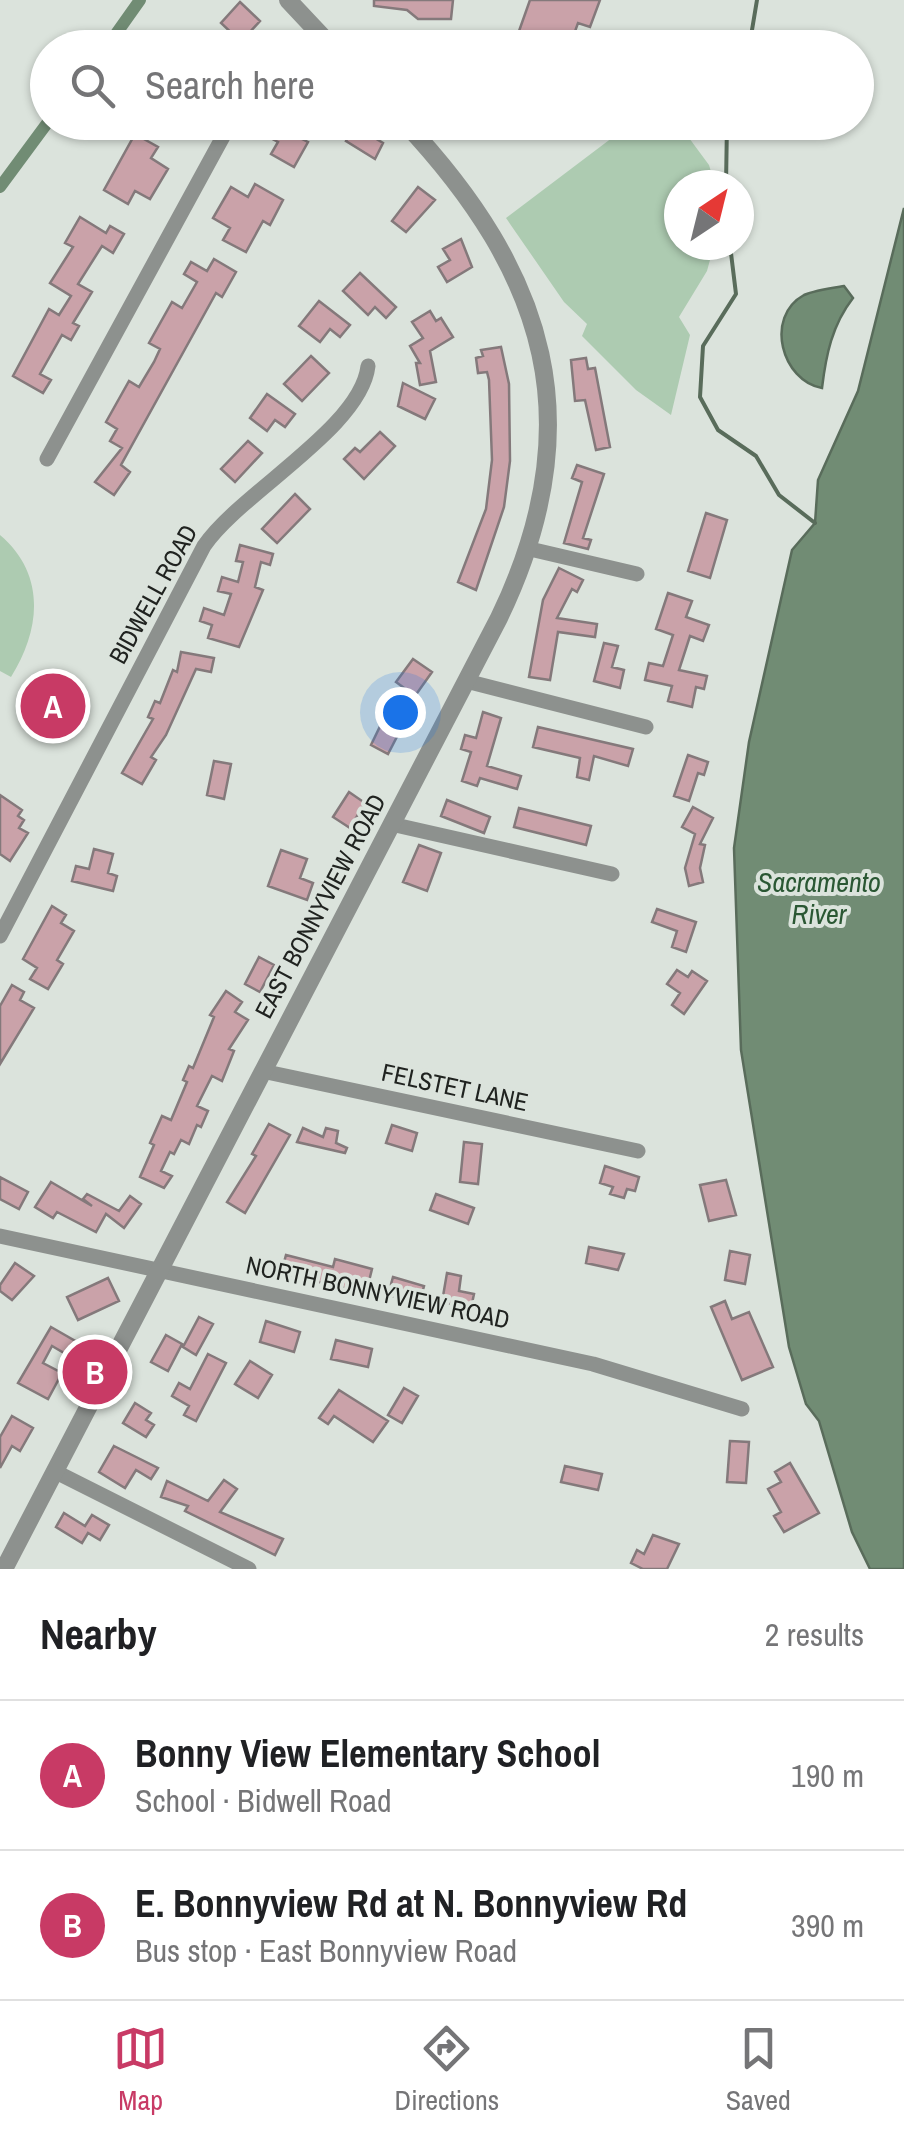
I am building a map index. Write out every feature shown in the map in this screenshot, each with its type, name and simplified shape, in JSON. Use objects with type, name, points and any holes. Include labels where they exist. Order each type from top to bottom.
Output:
[{"type":"street","points":[[288,0],[316,30]]},
{"type":"street","points":[[47,459],[221,140]]},
{"type":"street","name":"EAST BONNYVIEW ROAD","points":[[4,1569],[466,682],[530,549],[546,474],[546,387],[528,308],[497,238],[420,140]]},
{"type":"street","name":"BIDWELL ROAD","points":[[0,936],[204,546],[225,520],[286,470],[361,392],[368,366]]},
{"type":"street","points":[[530,549],[637,574]]},
{"type":"street","points":[[466,682],[646,727]]},
{"type":"street","points":[[392,824],[612,874]]},
{"type":"street","name":"FELSTET LANE","points":[[262,1072],[638,1151]]},
{"type":"street","name":"NORTH BONNYVIEW ROAD","points":[[0,1236],[610,1368],[742,1409]]},
{"type":"street","points":[[54,1472],[250,1569]]},
{"type":"shaded area","points":[[609,140],[691,140],[710,170],[664,170],[664,260],[710,260],[679,317],[690,335],[671,415],[636,390],[582,336],[587,324],[564,302],[506,218]]},
{"type":"shaded area","points":[[0,535],[25,567],[34,603],[28,640],[11,677],[0,671]]},
{"type":"water","name":"Sacramento River","points":[[904,208],[904,1569],[870,1569],[852,1532],[819,1421],[806,1404],[789,1347],[741,1050],[734,848],[749,742],[792,550],[815,523],[818,480],[858,391]]},
{"type":"water","points":[[844,286],[853,298],[831,341],[822,388],[808,383],[788,361],[783,347],[784,318],[804,295]]},
{"type":"building","points":[[374,0],[453,0],[451,19],[418,19],[407,10],[374,6]]},
{"type":"building","points":[[530,0],[600,0],[590,27],[578,23],[575,30],[519,30]]},
{"type":"building","points":[[240,2],[260,21],[252,30],[228,30],[221,23]]},
{"type":"building","points":[[132,140],[146,140],[158,147],[151,158],[168,169],[150,199],[135,191],[128,204],[104,190]]},
{"type":"building","points":[[274,140],[308,142],[294,167],[271,154],[278,142]]},
{"type":"building","points":[[378,140],[383,143],[375,159],[346,141]]},
{"type":"building","points":[[255,184],[283,200],[270,225],[263,221],[246,252],[223,240],[230,228],[213,218],[231,187],[248,197]]},
{"type":"building","points":[[418,187],[435,200],[406,232],[392,221]]},
{"type":"building","points":[[80,217],[106,233],[110,226],[124,234],[113,253],[102,246],[78,284],[92,292],[73,323],[79,326],[71,340],[62,335],[40,374],[51,380],[43,393],[13,376],[49,309],[59,315],[71,296],[50,283],[73,247],[65,243]]},
{"type":"building","points":[[461,239],[472,267],[447,282],[438,267],[450,260],[443,249]]},
{"type":"building","points":[[214,259],[236,272],[222,297],[216,293],[121,465],[130,472],[114,495],[95,482],[122,448],[110,441],[117,429],[106,422],[129,381],[139,387],[154,362],[160,349],[149,343],[172,302],[182,308],[197,282],[184,274],[191,262],[207,271]]},
{"type":"building","points":[[360,273],[396,307],[386,318],[375,307],[368,315],[343,291]]},
{"type":"building","points":[[319,301],[350,325],[340,337],[330,329],[320,342],[299,326]]},
{"type":"building","points":[[430,311],[436,321],[441,318],[453,337],[430,351],[436,382],[420,385],[416,363],[420,363],[410,346],[423,338],[412,322]]},
{"type":"building","points":[[501,347],[509,384],[510,461],[504,507],[476,590],[458,582],[486,509],[492,460],[489,380],[487,372],[478,373],[476,358],[483,356],[481,350]]},
{"type":"building","points":[[311,356],[329,373],[302,401],[284,384]]},
{"type":"building","points":[[586,358],[588,369],[595,368],[610,447],[596,450],[585,400],[575,401],[571,360]]},
{"type":"building","points":[[403,383],[435,399],[425,419],[398,406]]},
{"type":"building","points":[[267,394],[295,414],[285,427],[275,420],[267,431],[250,418]]},
{"type":"building","points":[[380,432],[395,446],[364,479],[344,459],[355,448],[360,452]]},
{"type":"building","points":[[248,441],[262,453],[235,482],[221,469]]},
{"type":"building","points":[[577,465],[604,474],[583,538],[591,540],[588,549],[564,543],[582,482],[572,478]]},
{"type":"building","points":[[295,494],[310,509],[277,543],[262,529]]},
{"type":"building","points":[[706,513],[727,520],[710,578],[688,571]]},
{"type":"building","points":[[240,545],[273,554],[270,565],[261,562],[255,587],[263,590],[239,647],[208,638],[212,625],[200,621],[204,608],[224,615],[231,594],[218,591],[222,577],[238,582],[243,562],[236,561]]},
{"type":"building","points":[[559,568],[583,580],[577,592],[572,589],[557,618],[597,624],[595,637],[558,632],[550,680],[529,677],[543,600]]},
{"type":"building","points":[[668,593],[692,601],[686,617],[709,625],[703,641],[690,636],[679,670],[707,676],[704,689],[696,687],[692,707],[668,701],[672,686],[645,680],[649,663],[663,666],[673,635],[656,629]]},
{"type":"building","points":[[604,643],[618,646],[612,667],[624,670],[620,688],[594,681]]},
{"type":"building","points":[[181,652],[214,658],[211,672],[196,669],[166,735],[151,757],[156,760],[142,784],[122,773],[153,719],[148,717],[155,701],[160,703],[173,670],[177,672]]},
{"type":"building","points":[[413,659],[432,672],[415,696],[396,682]]},
{"type":"building","points":[[483,712],[501,718],[487,766],[521,776],[517,789],[480,778],[477,786],[462,781],[471,752],[461,749],[465,735],[476,738]]},
{"type":"building","points":[[386,714],[404,723],[388,754],[371,745]]},
{"type":"building","points":[[538,727],[633,749],[628,766],[594,756],[589,780],[577,777],[580,758],[533,747]]},
{"type":"building","points":[[688,755],[708,762],[704,775],[698,773],[689,801],[674,796]]},
{"type":"building","points":[[214,761],[231,764],[224,799],[207,795]]},
{"type":"building","points":[[349,792],[365,803],[350,828],[333,817]]},
{"type":"building","points":[[0,795],[22,810],[18,816],[24,820],[19,828],[28,833],[10,861],[0,854]]},
{"type":"building","points":[[447,800],[490,817],[484,833],[441,816]]},
{"type":"building","points":[[693,807],[713,818],[700,844],[705,845],[700,868],[703,882],[689,886],[685,868],[695,834],[682,827]]},
{"type":"building","points":[[519,808],[591,826],[586,845],[514,827]]},
{"type":"building","points":[[419,845],[441,853],[427,891],[403,882]]},
{"type":"building","points":[[94,849],[113,854],[108,873],[117,876],[113,891],[72,881],[76,866],[89,869]]},
{"type":"building","points":[[281,850],[307,859],[300,878],[313,883],[307,900],[268,886]]},
{"type":"building","points":[[52,906],[66,915],[61,923],[74,931],[57,960],[63,964],[48,989],[30,979],[37,968],[23,959]]},
{"type":"building","points":[[657,909],[696,922],[686,952],[672,947],[677,931],[652,922]]},
{"type":"building","points":[[259,957],[274,965],[260,992],[245,984]]},
{"type":"building","points":[[677,970],[688,977],[692,971],[707,981],[684,1014],[672,1005],[680,993],[667,984]]},
{"type":"building","points":[[12,985],[24,992],[20,1000],[34,1008],[0,1064],[0,1006]]},
{"type":"building","points":[[226,991],[242,1002],[235,1012],[248,1020],[229,1049],[234,1051],[222,1081],[212,1076],[197,1106],[208,1111],[201,1127],[197,1125],[189,1144],[181,1140],[174,1154],[170,1152],[161,1171],[172,1176],[164,1188],[140,1177],[154,1145],[150,1143],[162,1116],[171,1120],[187,1082],[183,1080],[189,1066],[193,1068],[214,1017],[210,1015]]},
{"type":"building","points":[[269,1124],[290,1135],[245,1213],[227,1202],[256,1156],[252,1154]]},
{"type":"building","points":[[392,1125],[417,1133],[412,1151],[386,1143]]},
{"type":"building","points":[[303,1128],[323,1137],[326,1128],[338,1131],[336,1143],[347,1148],[345,1153],[297,1142]]},
{"type":"building","points":[[464,1142],[482,1144],[478,1184],[460,1182]]},
{"type":"building","points":[[605,1166],[639,1177],[635,1191],[627,1189],[624,1198],[610,1194],[613,1187],[600,1183]]},
{"type":"building","points":[[0,1177],[28,1192],[19,1209],[0,1199]]},
{"type":"building","points":[[726,1180],[736,1215],[709,1221],[700,1185]]},
{"type":"building","points":[[51,1182],[92,1206],[83,1199],[87,1194],[119,1211],[130,1196],[141,1204],[124,1228],[106,1214],[96,1232],[57,1212],[53,1218],[35,1207]]},
{"type":"building","points":[[436,1194],[474,1208],[468,1224],[430,1210]]},
{"type":"building","points":[[589,1247],[624,1254],[618,1270],[586,1263]]},
{"type":"building","points":[[730,1251],[750,1255],[745,1284],[725,1280]]},
{"type":"building","points":[[286,1255],[333,1267],[335,1259],[372,1269],[366,1293],[281,1273]]},
{"type":"building","points":[[15,1263],[34,1276],[12,1300],[0,1291],[0,1285]]},
{"type":"building","points":[[447,1273],[461,1276],[459,1291],[474,1294],[471,1308],[442,1302]]},
{"type":"building","points":[[393,1277],[424,1286],[419,1304],[388,1295]]},
{"type":"building","points":[[108,1278],[119,1301],[78,1320],[67,1297]]},
{"type":"building","points":[[725,1301],[732,1319],[749,1312],[773,1367],[742,1380],[711,1307]]},
{"type":"building","points":[[199,1317],[213,1324],[196,1355],[183,1347]]},
{"type":"building","points":[[266,1321],[300,1332],[294,1352],[260,1342]]},
{"type":"building","points":[[51,1327],[84,1346],[76,1360],[52,1346],[43,1363],[62,1373],[48,1399],[18,1383]]},
{"type":"building","points":[[166,1335],[182,1344],[168,1371],[151,1362]]},
{"type":"building","points":[[336,1340],[372,1349],[368,1367],[331,1359]]},
{"type":"building","points":[[208,1354],[226,1363],[196,1421],[184,1415],[189,1406],[172,1396],[179,1383],[190,1389]]},
{"type":"building","points":[[250,1361],[272,1375],[258,1398],[235,1384]]},
{"type":"building","points":[[404,1388],[418,1396],[402,1423],[388,1415]]},
{"type":"building","points":[[339,1390],[388,1421],[373,1442],[334,1416],[328,1424],[319,1418]]},
{"type":"building","points":[[135,1403],[151,1413],[146,1420],[154,1425],[146,1437],[123,1423]]},
{"type":"building","points":[[12,1416],[33,1428],[20,1451],[12,1446],[0,1468],[0,1437]]},
{"type":"building","points":[[730,1441],[749,1442],[746,1483],[727,1482]]},
{"type":"building","points":[[114,1446],[158,1468],[151,1479],[136,1470],[125,1488],[99,1472]]},
{"type":"building","points":[[790,1463],[819,1513],[784,1532],[774,1516],[781,1512],[768,1489],[781,1482],[775,1472]]},
{"type":"building","points":[[565,1466],[602,1474],[598,1490],[561,1482]]},
{"type":"building","points":[[224,1480],[237,1489],[220,1512],[283,1539],[275,1555],[185,1511],[188,1506],[161,1497],[167,1481],[208,1501]]},
{"type":"building","points":[[64,1513],[85,1526],[92,1515],[109,1525],[100,1540],[88,1533],[82,1543],[56,1527]]},
{"type":"building","points":[[653,1535],[679,1544],[667,1569],[643,1569],[631,1563],[637,1550],[644,1554]]},
{"type":"waterway","points":[[119,30],[140,0]]},
{"type":"waterway","points":[[752,30],[757,0]]},
{"type":"waterway","points":[[0,187],[35,140]]},
{"type":"waterway","points":[[726,170],[727,140]]},
{"type":"waterway","points":[[732,260],[736,294],[703,346],[700,397],[718,430],[756,456],[779,495],[815,523]]},
{"type":"place","name":"Bonny View Elementary School","points":[[53,706]]},
{"type":"place","name":"E. Bonnyview Rd at N. Bonnyview Rd","points":[[95,1372]]}]
